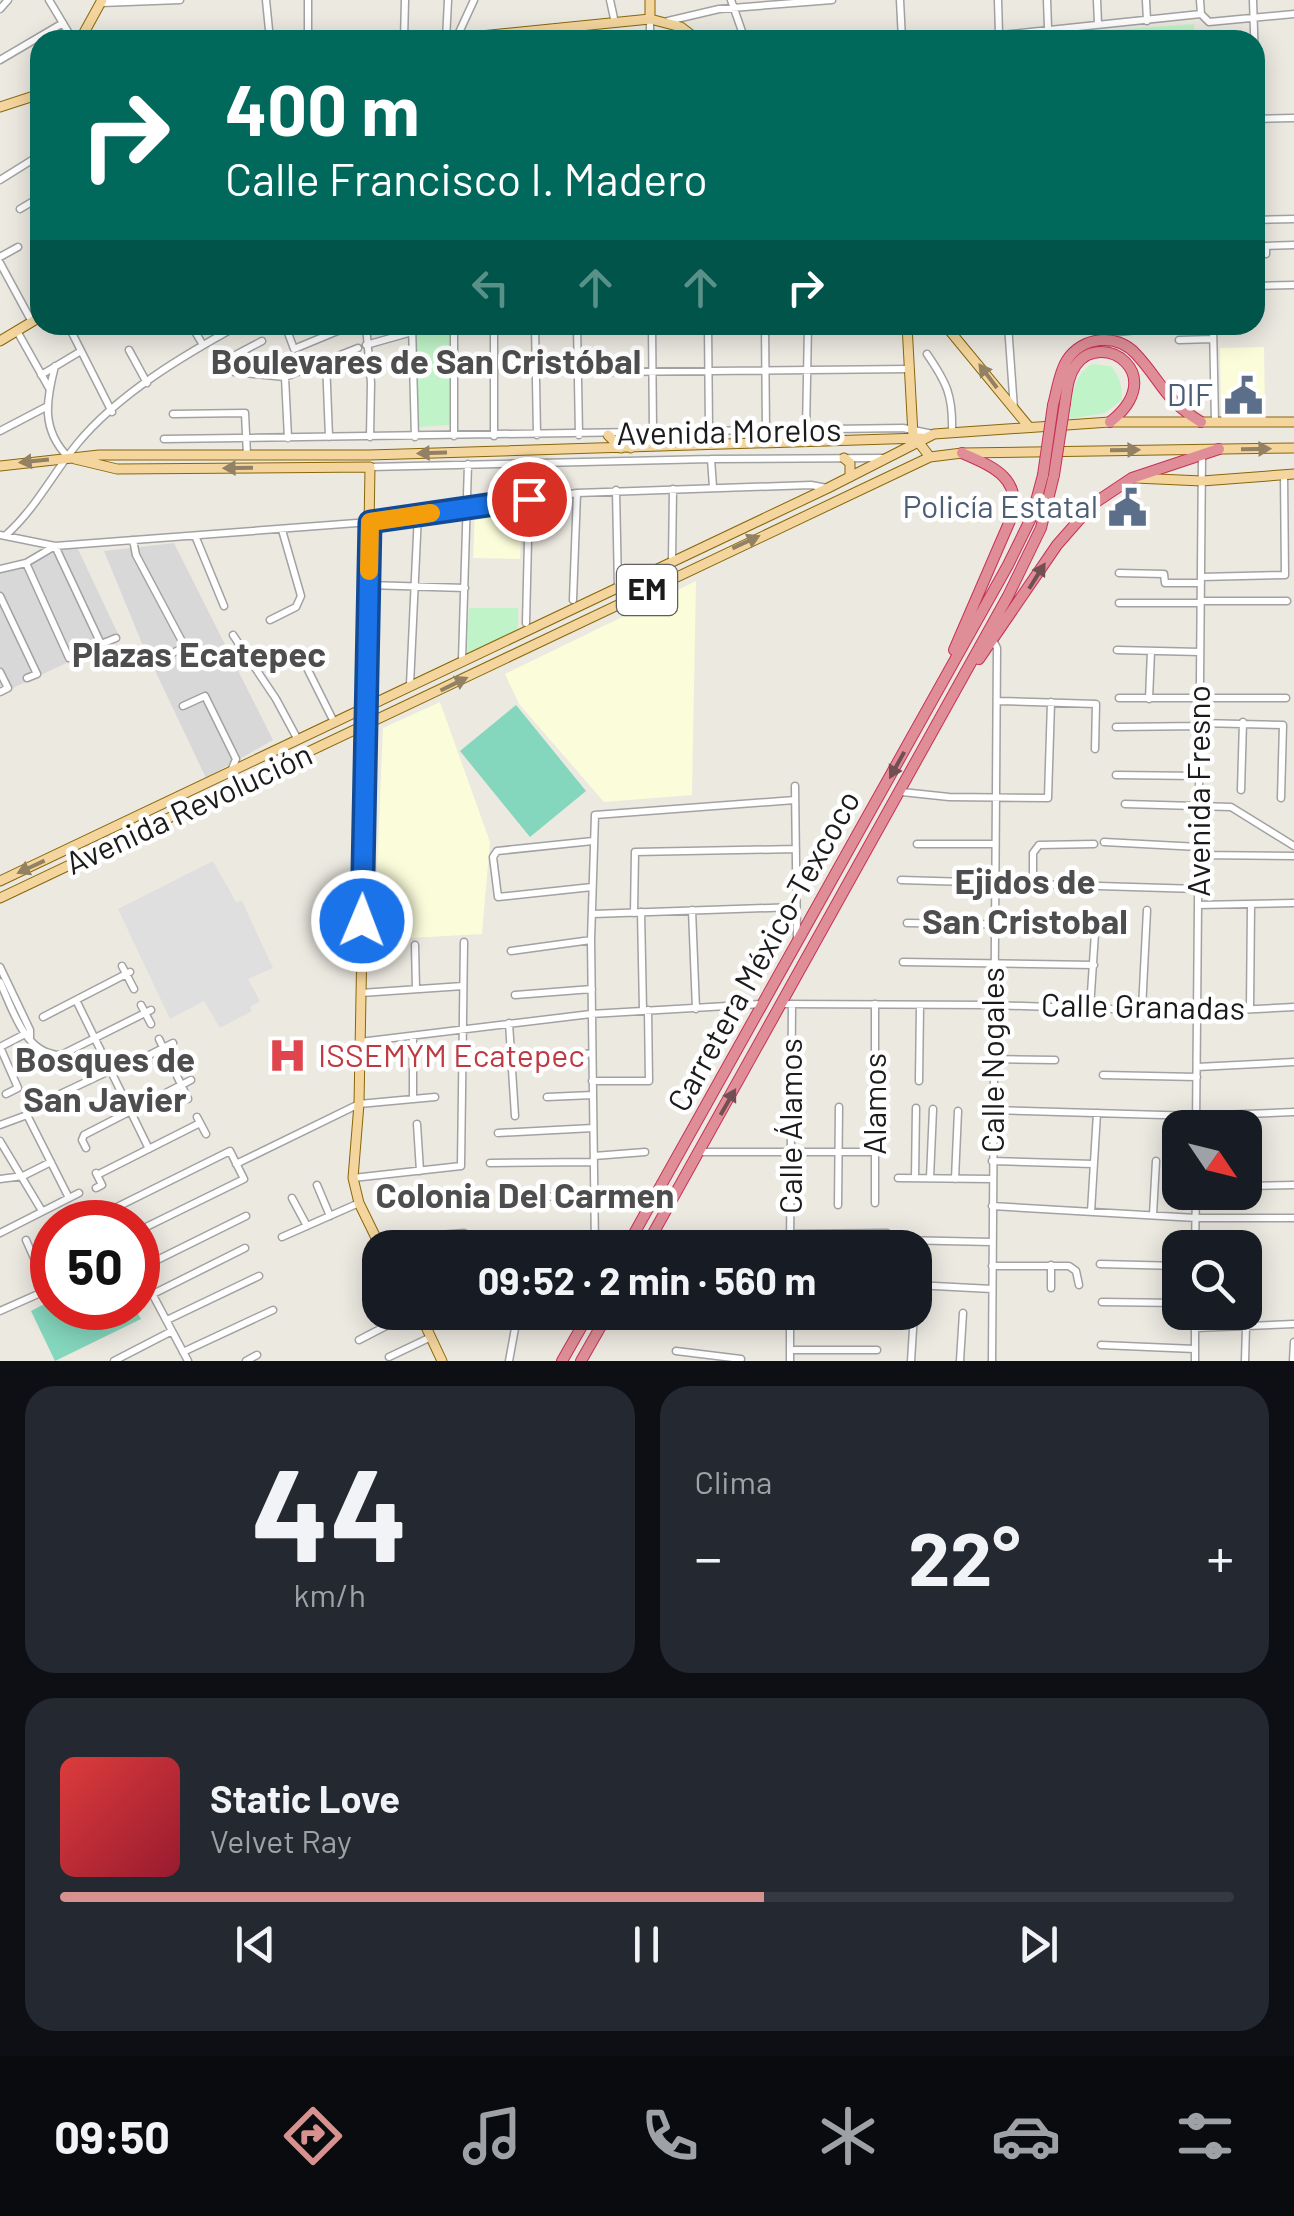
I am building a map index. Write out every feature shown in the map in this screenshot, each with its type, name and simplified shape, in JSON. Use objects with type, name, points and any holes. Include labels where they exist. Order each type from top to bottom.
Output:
[{"type":"highway","points":[[961,684],[1041,528],[1068,358],[1086,343],[1107,340],[1127,346],[1180,409],[1201,422]]},
{"type":"highway","points":[[1058,404],[1082,359],[1096,353],[1114,354],[1131,370],[1135,388],[1129,405],[1110,422]]},
{"type":"highway","points":[[961,684],[1073,524],[1093,504],[1132,478],[1219,449]]},
{"type":"highway","points":[[1177,450],[1196,456]]},
{"type":"highway","points":[[944,680],[960,632],[1012,516],[1014,501],[1003,474],[962,452]]},
{"type":"highway","points":[[944,680],[1008,565],[1048,475]]},
{"type":"highway","name":"Carretera México-Texcoco","points":[[636,1230],[944,680]]},
{"type":"highway","name":"Carretera México-Texcoco","points":[[655,1230],[788,1004],[961,684]]},
{"type":"highway","points":[[562,1361],[580,1330]]},
{"type":"highway","points":[[581,1361],[598,1330]]},
{"type":"main road","points":[[650,0],[650,19]]},
{"type":"main road","points":[[83,30],[100,1]]},
{"type":"main road","points":[[545,30],[650,19],[668,21],[686,30]]},
{"type":"main road","points":[[1,106],[30,97]]},
{"type":"main road","points":[[0,340],[30,323]]},
{"type":"main road","points":[[908,335],[915,437],[930,458]]},
{"type":"main road","points":[[953,335],[1029,427]]},
{"type":"main road","points":[[0,466],[68,457],[626,448],[915,437],[1110,422],[1294,422]]},
{"type":"main road","points":[[626,448],[649,432]]},
{"type":"main road","points":[[608,435],[626,448]]},
{"type":"main road","name":"Avenida Revolución","points":[[0,882],[828,488],[888,458],[915,437]]},
{"type":"main road","name":"EM","points":[[1219,449],[1294,448]]},
{"type":"main road","name":"Avenida Revolución","points":[[0,898],[930,458],[962,452],[1219,449]]},
{"type":"main road","points":[[329,467],[369,455]]},
{"type":"main road","points":[[68,457],[117,470],[370,467],[366,707]]},
{"type":"main road","points":[[844,458],[850,464],[850,477]]},
{"type":"main road","points":[[1132,478],[1202,481],[1289,474]]},
{"type":"main road","points":[[366,725],[362,993],[354,1178],[358,1203],[372,1230]]},
{"type":"main road","points":[[427,1330],[442,1361]]},
{"type":"street","points":[[0,9],[8,0]]},
{"type":"street","points":[[50,0],[69,30]]},
{"type":"street","points":[[100,1],[180,0]]},
{"type":"street","points":[[266,0],[269,30]]},
{"type":"street","points":[[308,0],[308,30]]},
{"type":"street","points":[[404,0],[404,30]]},
{"type":"street","points":[[444,30],[448,0]]},
{"type":"street","points":[[460,30],[474,0]]},
{"type":"street","points":[[610,0],[615,23]]},
{"type":"street","points":[[713,0],[718,9]]},
{"type":"street","points":[[668,21],[733,4],[832,0]]},
{"type":"street","points":[[900,0],[902,30]]},
{"type":"street","points":[[998,0],[1000,30]]},
{"type":"street","points":[[1046,0],[1048,28]]},
{"type":"street","points":[[1096,0],[1098,24]]},
{"type":"street","points":[[1146,0],[1147,21]]},
{"type":"street","points":[[1200,0],[1201,14],[1209,22],[1294,14]]},
{"type":"street","points":[[1252,0],[1255,30]]},
{"type":"street","points":[[733,4],[742,30]]},
{"type":"street","points":[[1032,30],[1201,14]]},
{"type":"street","points":[[650,19],[650,30]]},
{"type":"street","points":[[53,30],[64,24]]},
{"type":"street","points":[[0,60],[30,43]]},
{"type":"street","points":[[1265,119],[1294,118]]},
{"type":"street","points":[[0,180],[30,162]]},
{"type":"street","points":[[20,209],[30,203]]},
{"type":"street","points":[[1265,220],[1294,220]]},
{"type":"street","points":[[1266,254],[1266,246],[1294,245]]},
{"type":"street","points":[[18,247],[0,260],[30,310]]},
{"type":"street","points":[[1265,286],[1294,285]]},
{"type":"street","points":[[17,331],[49,389]]},
{"type":"street","points":[[73,335],[112,412]]},
{"type":"street","points":[[196,335],[202,345]]},
{"type":"street","points":[[2,535],[41,498],[79,441],[174,360],[220,335]]},
{"type":"street","points":[[289,335],[294,348],[320,335]]},
{"type":"street","points":[[364,335],[362,347],[371,382],[370,437]]},
{"type":"street","points":[[262,341],[230,358],[234,372],[285,377],[395,335]]},
{"type":"street","points":[[412,335],[415,436]]},
{"type":"street","points":[[454,335],[454,436]]},
{"type":"street","points":[[494,335],[494,436]]},
{"type":"street","points":[[536,335],[537,435]]},
{"type":"street","points":[[577,335],[578,435]]},
{"type":"street","points":[[649,432],[652,335]]},
{"type":"street","points":[[708,335],[709,432]]},
{"type":"street","points":[[765,335],[766,431]]},
{"type":"street","points":[[806,431],[808,335]]},
{"type":"street","points":[[1009,335],[1014,410]]},
{"type":"street","points":[[1213,335],[1216,422]]},
{"type":"street","points":[[1179,340],[1213,339]]},
{"type":"street","points":[[129,350],[146,383]]},
{"type":"street","points":[[41,374],[82,351]]},
{"type":"street","points":[[927,354],[946,382],[953,405],[952,432]]},
{"type":"street","points":[[326,361],[329,438]]},
{"type":"street","points":[[56,366],[46,407],[53,437],[68,457]]},
{"type":"street","points":[[605,372],[908,369]]},
{"type":"street","points":[[285,377],[288,438]]},
{"type":"street","points":[[0,431],[46,407]]},
{"type":"street","points":[[172,414],[245,414],[247,456]]},
{"type":"street","name":"Avenida Morelos","points":[[164,440],[766,431],[915,437]]},
{"type":"street","name":"Avenida Fresno","points":[[1196,456],[1202,481],[1196,1110]]},
{"type":"street","points":[[370,467],[711,458],[888,458]]},
{"type":"street","points":[[711,458],[712,487]]},
{"type":"street","points":[[462,660],[468,464]]},
{"type":"street","points":[[1120,573],[1164,574],[1166,582],[1285,575],[1289,474]]},
{"type":"street","points":[[2,535],[55,546],[370,522],[576,493],[811,485],[828,488]]},
{"type":"street","points":[[672,562],[673,489]]},
{"type":"street","points":[[616,490],[618,588]]},
{"type":"street","points":[[573,600],[576,493]]},
{"type":"street","points":[[526,622],[529,499]]},
{"type":"street","points":[[410,685],[418,514]]},
{"type":"street","points":[[270,620],[296,607],[301,596],[282,530]]},
{"type":"street","points":[[196,537],[224,606]]},
{"type":"street","points":[[133,540],[136,555],[184,648],[162,658]]},
{"type":"street","points":[[0,568],[26,564],[55,546]]},
{"type":"street","points":[[55,546],[102,644],[116,638]]},
{"type":"street","points":[[26,564],[69,658],[81,652]]},
{"type":"street","points":[[368,584],[465,588]]},
{"type":"street","points":[[0,596],[37,674],[27,678]]},
{"type":"street","points":[[1119,603],[1287,601]]},
{"type":"street","points":[[233,635],[276,700],[298,742]]},
{"type":"street","name":"Calle Nogales","points":[[992,1361],[992,1005],[998,701],[997,648],[993,640]]},
{"type":"street","points":[[1117,650],[1200,652]]},
{"type":"street","points":[[1149,699],[1150,651]]},
{"type":"street","points":[[307,668],[335,724]]},
{"type":"street","points":[[0,672],[8,688],[0,692]]},
{"type":"street","points":[[183,706],[205,696],[236,759],[228,774]]},
{"type":"street","points":[[1119,698],[1286,698]]},
{"type":"street","points":[[998,701],[1096,704],[1095,749]]},
{"type":"street","points":[[902,792],[1048,798],[1052,702]]},
{"type":"street","points":[[366,707],[366,725]]},
{"type":"street","points":[[1241,790],[1242,722]]},
{"type":"street","points":[[1116,727],[1242,722],[1283,726],[1281,798]]},
{"type":"street","points":[[236,759],[255,761]]},
{"type":"street","points":[[1116,775],[1200,776]]},
{"type":"street","points":[[795,786],[798,940]]},
{"type":"street","points":[[595,1230],[594,819],[599,812],[795,800]]},
{"type":"street","points":[[1125,804],[1231,807],[1294,846]]},
{"type":"street","points":[[592,886],[498,897],[493,856],[497,851],[593,841]]},
{"type":"street","points":[[1104,842],[1294,856]]},
{"type":"street","points":[[916,844],[996,844]]},
{"type":"street","points":[[1033,883],[1033,852],[1039,845],[1094,844]]},
{"type":"street","points":[[592,1081],[649,1081],[635,852],[796,849]]},
{"type":"street","points":[[901,880],[1198,889]]},
{"type":"street","points":[[1198,906],[1294,903]]},
{"type":"street","points":[[1250,1009],[1252,905]]},
{"type":"street","points":[[593,914],[796,907]]},
{"type":"street","points":[[692,910],[696,1008]]},
{"type":"street","points":[[1142,1010],[1147,910]]},
{"type":"street","points":[[906,923],[1094,929],[1090,1008]]},
{"type":"street","points":[[511,952],[592,940]]},
{"type":"street","points":[[354,1178],[462,1166],[464,942]]},
{"type":"street","points":[[415,945],[416,990]]},
{"type":"street","points":[[903,962],[1094,965]]},
{"type":"street","points":[[0,967],[28,1035],[50,1055],[62,1054],[94,1039],[145,1009],[151,1024]]},
{"type":"street","points":[[44,1017],[126,970],[134,990]]},
{"type":"street","points":[[0,982],[8,990]]},
{"type":"street","points":[[362,993],[463,986]]},
{"type":"street","points":[[514,995],[592,988]]},
{"type":"street","points":[[76,1000],[149,1149]]},
{"type":"street","points":[[360,1042],[592,1014],[762,1004]]},
{"type":"street","name":"Calle Granadas","points":[[788,1004],[1198,1012],[1294,1006]]},
{"type":"street","name":"Calle Álamos","points":[[788,1004],[790,1230]]},
{"type":"street","name":"Alamos","points":[[875,1004],[875,1203]]},
{"type":"street","points":[[919,1081],[920,1005]]},
{"type":"street","points":[[509,1024],[515,1116]]},
{"type":"street","points":[[6,1094],[18,1088],[0,1047],[28,1035]]},
{"type":"street","points":[[412,1036],[413,1098]]},
{"type":"street","points":[[158,1039],[170,1062]]},
{"type":"street","points":[[54,1097],[172,1043]]},
{"type":"street","points":[[543,1060],[592,1053]]},
{"type":"street","points":[[992,1060],[1054,1060]]},
{"type":"street","points":[[1197,1067],[1294,1062]]},
{"type":"street","points":[[1103,1075],[1197,1077]]},
{"type":"street","points":[[176,1076],[188,1099]]},
{"type":"street","points":[[86,1148],[82,1137],[191,1080]]},
{"type":"street","points":[[546,1097],[593,1094]]},
{"type":"street","points":[[236,1164],[359,1104],[435,1096]]},
{"type":"street","points":[[838,1206],[839,1107]]},
{"type":"street","points":[[914,1178],[916,1108]]},
{"type":"street","points":[[930,1178],[932,1109]]},
{"type":"street","points":[[992,1110],[1162,1115]]},
{"type":"street","points":[[955,1179],[958,1111]]},
{"type":"street","points":[[1262,1113],[1294,1112]]},
{"type":"street","points":[[1091,1212],[1097,1113]]},
{"type":"street","points":[[0,1125],[23,1114],[29,1117],[69,1198]]},
{"type":"street","points":[[96,1188],[102,1185],[96,1174],[198,1120],[206,1134]]},
{"type":"street","points":[[418,1124],[420,1171]]},
{"type":"street","points":[[498,1132],[594,1128]]},
{"type":"street","points":[[0,1141],[36,1200]]},
{"type":"street","points":[[132,1200],[230,1151],[244,1179],[160,1220]]},
{"type":"street","points":[[490,1163],[594,1159],[645,1152]]},
{"type":"street","points":[[700,1152],[875,1152]]},
{"type":"street","points":[[992,1161],[1093,1164]]},
{"type":"street","points":[[1153,1215],[1156,1161]]},
{"type":"street","points":[[0,1179],[23,1176],[50,1162]]},
{"type":"street","points":[[898,1178],[992,1179]]},
{"type":"street","points":[[317,1185],[330,1216]]},
{"type":"street","points":[[1262,1186],[1294,1185]]},
{"type":"street","points":[[65,1200],[79,1193]]},
{"type":"street","points":[[509,1198],[595,1195]]},
{"type":"street","points":[[292,1198],[307,1226]]},
{"type":"street","points":[[282,1238],[358,1203]]},
{"type":"street","points":[[992,1206],[1196,1218],[1294,1218]]},
{"type":"street","points":[[1196,1210],[1196,1230]]},
{"type":"street","points":[[160,1257],[246,1216]]},
{"type":"street","points":[[1,1231],[30,1218]]},
{"type":"street","points":[[0,1311],[46,1286],[26,1240]]},
{"type":"street","points":[[932,1241],[992,1242]]},
{"type":"street","points":[[160,1290],[246,1248]]},
{"type":"street","points":[[1100,1264],[1162,1266]]},
{"type":"street","points":[[1050,1265],[1051,1288]]},
{"type":"street","points":[[992,1266],[1069,1266],[1076,1271],[1078,1284]]},
{"type":"street","points":[[166,1320],[259,1276]]},
{"type":"street","points":[[932,1286],[992,1288]]},
{"type":"street","points":[[1102,1302],[1162,1303]]},
{"type":"street","points":[[160,1309],[187,1361]]},
{"type":"street","points":[[183,1352],[273,1310]]},
{"type":"street","points":[[960,1361],[963,1313]]},
{"type":"street","points":[[1262,1325],[1294,1324]]},
{"type":"street","points":[[359,1340],[379,1330]]},
{"type":"street","points":[[508,1361],[514,1330]]},
{"type":"street","points":[[790,1330],[790,1361]]},
{"type":"street","points":[[912,1361],[913,1330]]},
{"type":"street","points":[[1194,1361],[1195,1330]]},
{"type":"street","points":[[1244,1361],[1246,1330]]},
{"type":"street","points":[[114,1361],[172,1331]]},
{"type":"street","points":[[389,1357],[431,1337]]},
{"type":"street","points":[[1294,1342],[1294,1361]]},
{"type":"street","points":[[1101,1345],[1195,1349]]},
{"type":"street","points":[[790,1350],[878,1350]]},
{"type":"street","points":[[676,1352],[741,1360]]},
{"type":"street","points":[[246,1361],[257,1356]]},
{"type":"shaded area","points":[[1264,347],[1265,411],[1221,412],[1220,348]]},
{"type":"shaded area","points":[[523,506],[520,559],[473,558],[475,512]]},
{"type":"shaded area","points":[[174,543],[273,740],[206,778],[141,641],[104,551]]},
{"type":"shaded area","points":[[76,545],[120,638],[0,694],[0,573]]},
{"type":"shaded area","points":[[696,581],[692,795],[604,802],[519,704],[505,674]]},
{"type":"shaded area","points":[[440,702],[490,842],[482,934],[374,940],[383,728]]},
{"type":"shaded area","points":[[213,861],[236,902],[242,901],[273,968],[248,979],[260,1001],[250,1007],[252,1011],[220,1028],[204,1001],[170,1019],[118,909]]},
{"type":"green space","points":[[1194,24],[1194,30],[1112,30]]},
{"type":"green space","points":[[415,335],[450,335],[452,425],[419,427]]},
{"type":"green space","points":[[1092,364],[1111,366],[1120,382],[1122,400],[1105,413],[1069,419],[1077,381]]},
{"type":"green space","points":[[469,608],[518,608],[518,629],[467,654]]},
{"type":"green space","points":[[516,705],[586,791],[530,837],[460,751]]},
{"type":"green space","points":[[40,1330],[118,1330],[55,1361]]},
{"type":"slow traffic","points":[[369,571],[370,522],[431,513]]},
{"type":"place","name":"DIF","points":[[1243,395]]},
{"type":"place","name":"Policía Estatal","points":[[1128,507]]},
{"type":"place","name":"ISSEMYM Ecatepec","points":[[288,1056]]},
{"type":"district","name":"Boulevares de San Cristóbal","points":[[426,362]]},
{"type":"district","name":"Plazas Ecatepec","points":[[199,655]]},
{"type":"district","name":"Ejidos de San Cristobal","points":[[1025,902]]},
{"type":"district","name":"Bosques de San Javier","points":[[105,1080]]},
{"type":"district","name":"Colonia Del Carmen","points":[[525,1196]]},
{"type":"route","points":[[362,921],[370,522],[529,499]]}]
